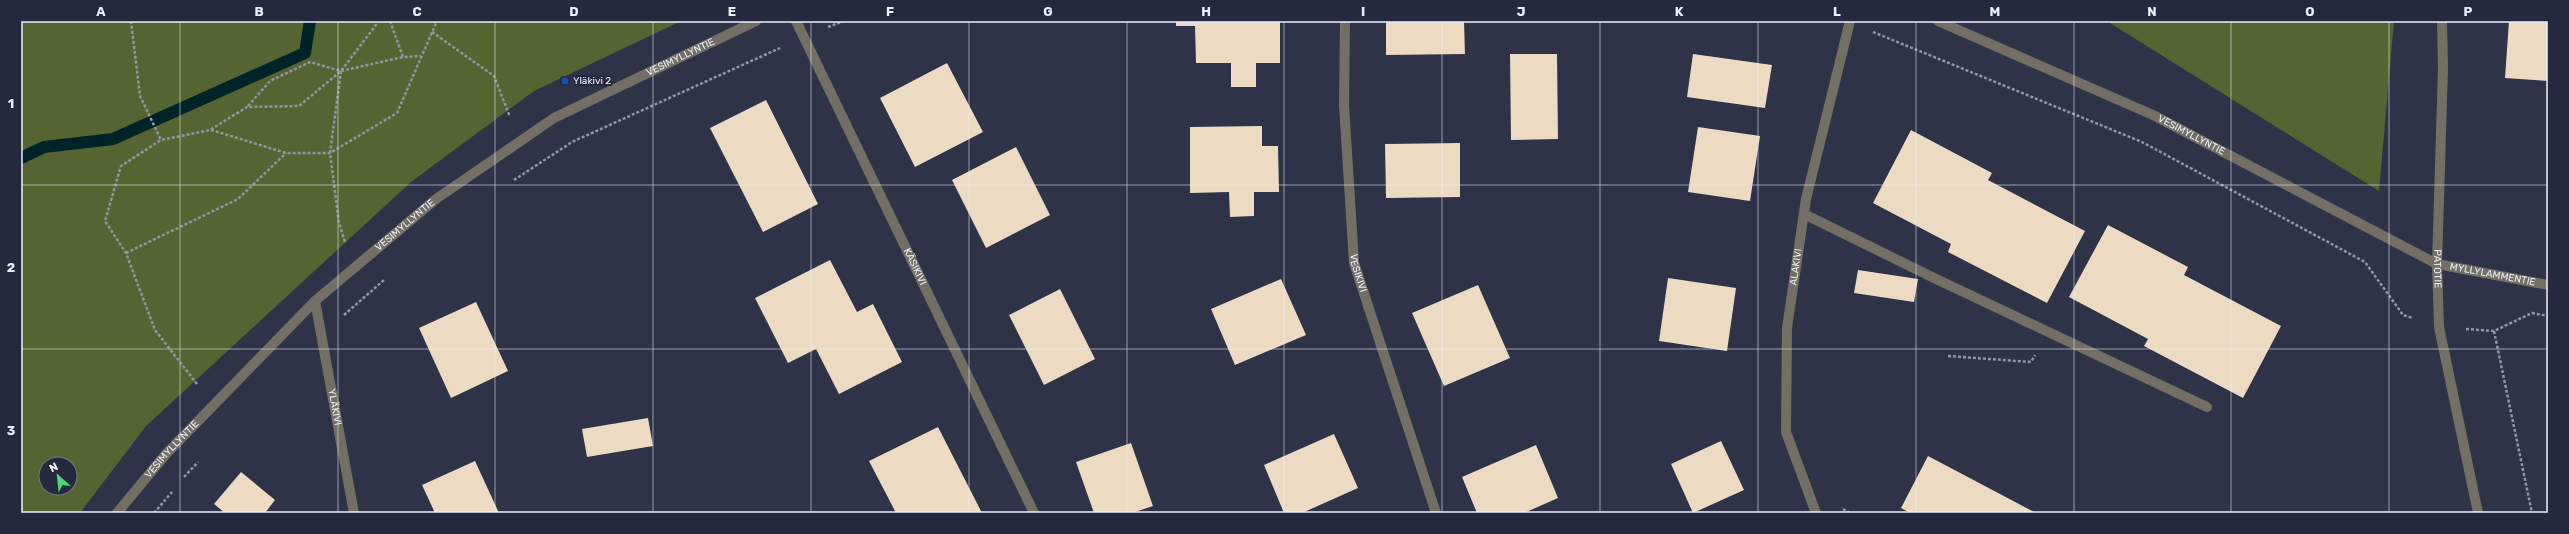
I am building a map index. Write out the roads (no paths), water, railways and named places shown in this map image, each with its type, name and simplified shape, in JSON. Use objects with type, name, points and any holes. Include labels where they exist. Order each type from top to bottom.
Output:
[{"type":"street","name":"VESIMYLLYNTIE","points":[[117,513],[166,454],[314,302],[436,199],[554,118],[756,21]]},
{"type":"street","name":"KÄSIKIVI","points":[[796,21],[1034,513]]},
{"type":"street","name":"VESIKIVI","points":[[1345,21],[1344,105],[1354,263],[1436,513]]},
{"type":"street","name":"ALAKIVI","points":[[1816,513],[1786,432],[1787,328],[1804,214],[1850,21]]},
{"type":"street","name":"VESIMYLLYNTIE","points":[[1938,21],[2153,115],[2437,264]]},
{"type":"street","name":"PATOTIE","points":[[2442,21],[2443,68],[2437,264],[2439,328],[2478,513]]},
{"type":"street","points":[[1804,214],[2207,407]]},
{"type":"street","name":"MYLLYLAMMENTIE","points":[[2437,264],[2548,285]]},
{"type":"street","name":"YLÄKIVI","points":[[314,302],[354,513]]},
{"type":"waterway","points":[[21,158],[44,147],[113,139],[305,53],[310,21]]},
{"type":"place","name":"Yläkivi 2","points":[[565,81]]}]
